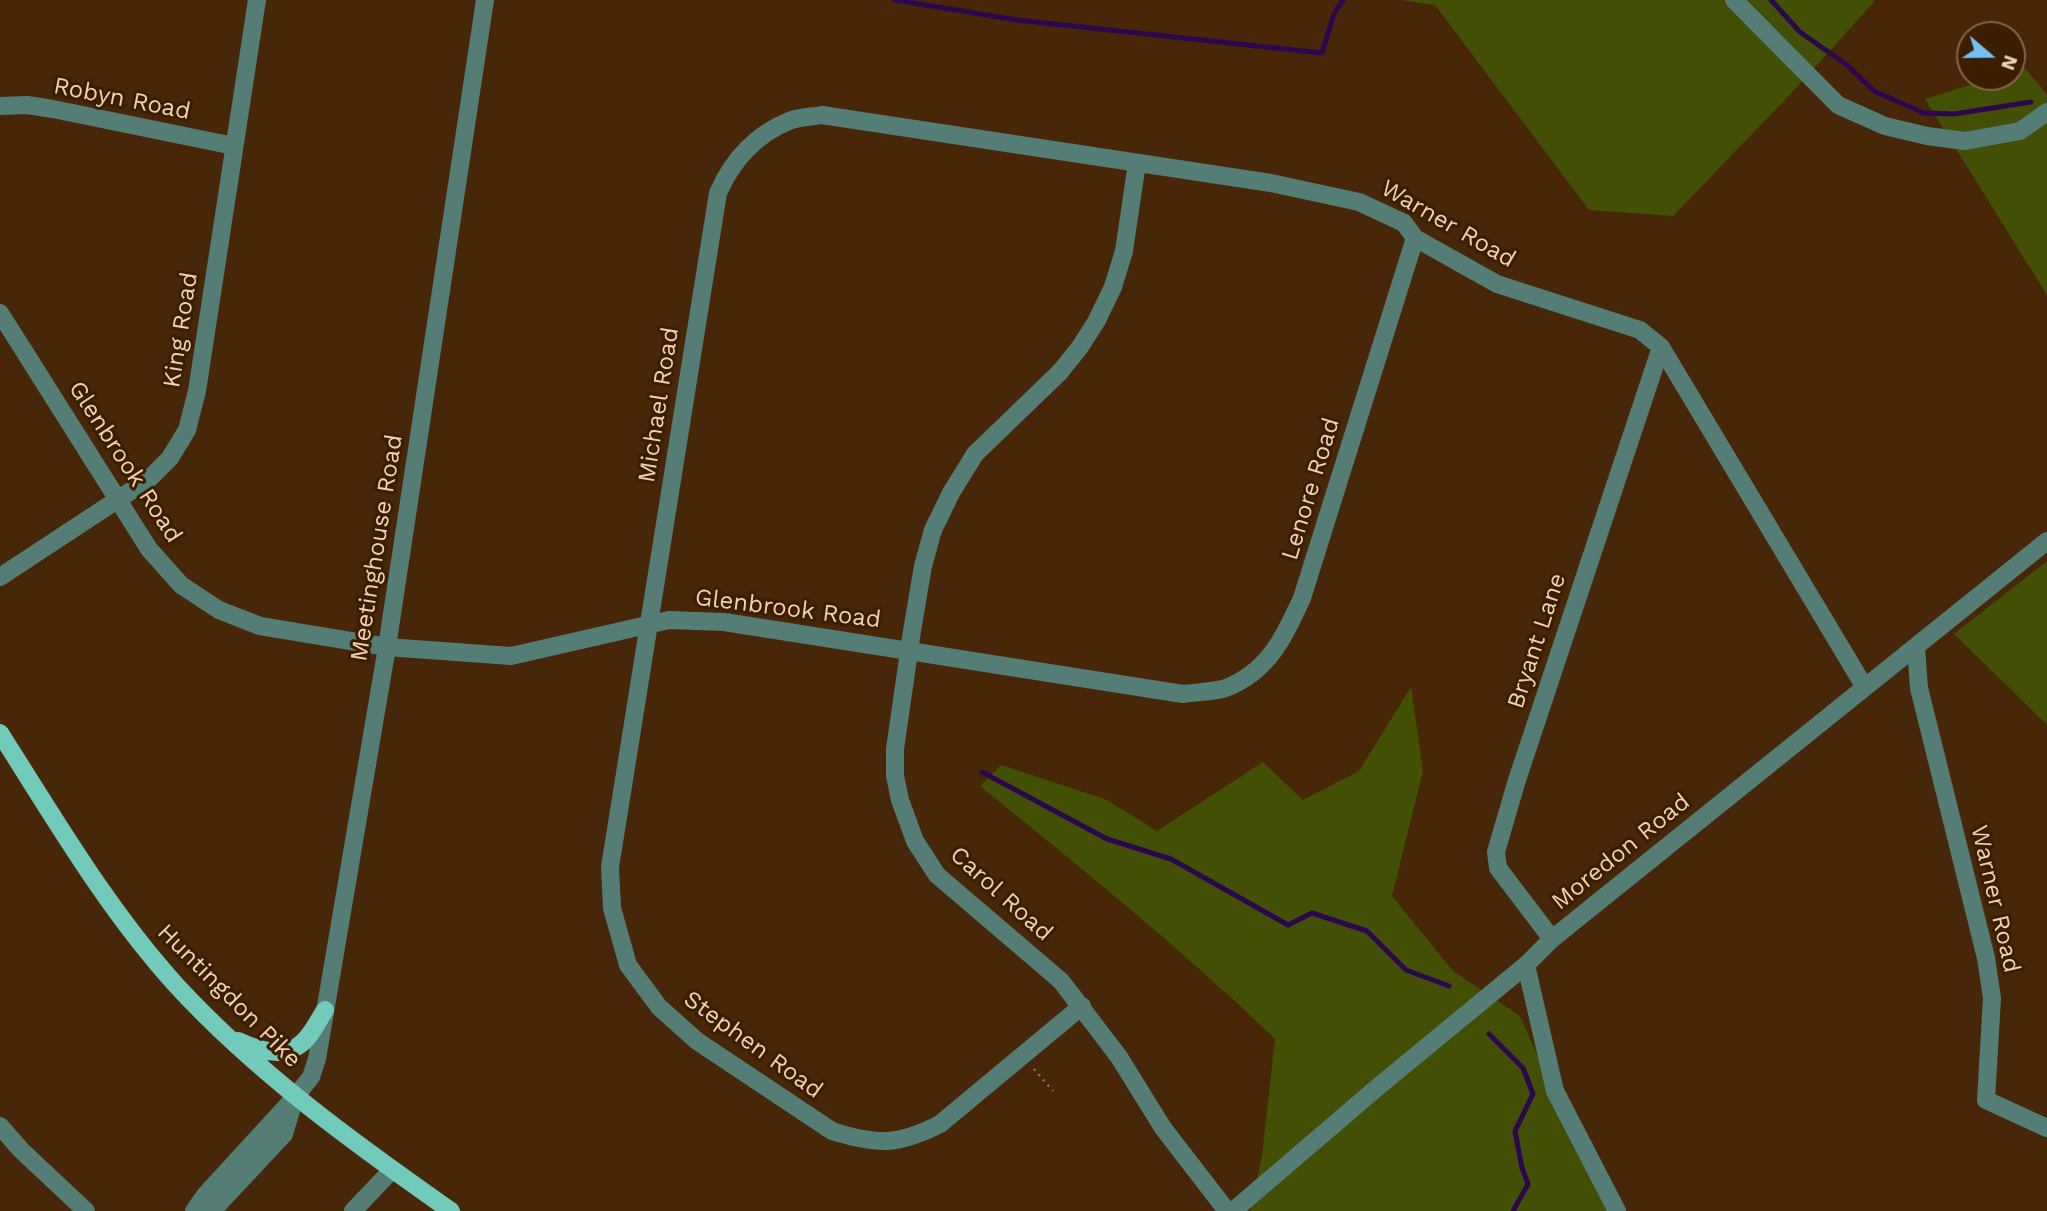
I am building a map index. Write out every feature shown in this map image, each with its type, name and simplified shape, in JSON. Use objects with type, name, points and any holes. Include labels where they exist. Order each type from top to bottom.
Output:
[{"type":"main road","name":"Huntingdon Pike","points":[[0,733],[119,915],[176,985],[295,1097],[451,1211]]},
{"type":"main road","points":[[225,1034],[260,1050],[288,1050],[299,1046],[325,1010]]},
{"type":"street","name":"King Road","points":[[0,577],[149,479],[170,458],[187,430],[197,391],[257,0]]},
{"type":"street","name":"Meetinghouse Road","points":[[295,1097],[311,1077],[317,1059],[387,648],[485,0]]},
{"type":"street","points":[[1734,0],[1838,105],[1885,126],[1965,141],[2020,131],[2047,112]]},
{"type":"street","name":"Robyn Road","points":[[0,106],[27,105],[53,109],[234,146]]},
{"type":"street","name":"Warner Road","points":[[718,193],[727,172],[740,154],[790,121],[821,115],[1271,183],[1359,202],[1404,223],[1415,238],[1497,284],[1640,330],[1661,346],[1864,686]]},
{"type":"street","name":"Carol Road","points":[[1137,163],[1124,251],[1113,287],[1096,322],[1059,372],[975,454],[933,530],[923,566],[909,650],[895,749],[895,776],[900,800],[915,841],[937,875],[1061,981],[1119,1057],[1163,1128],[1227,1211]]},
{"type":"street","name":"Michael Road","points":[[649,625],[718,193]]},
{"type":"street","name":"Lenore Road","points":[[1183,694],[1225,688],[1252,673],[1278,649],[1303,598],[1415,238]]},
{"type":"street","name":"Glenbrook Road","points":[[0,313],[149,549],[181,585],[219,610],[260,626],[387,648],[511,656],[669,620],[724,622],[1183,694]]},
{"type":"street","name":"Bryant Lane","points":[[1552,939],[1498,868],[1496,852],[1517,780],[1661,346]]},
{"type":"street","name":"Moredon Road","points":[[1233,1211],[1378,1086],[1526,965],[1552,939],[2047,541]]},
{"type":"street","name":"Stephen Road","points":[[649,625],[610,867],[612,908],[628,965],[668,1016],[697,1041],[832,1131],[856,1139],[881,1142],[913,1138],[940,1124],[1082,1006]]},
{"type":"street","name":"Warner Road","points":[[1916,647],[1919,688],[1988,971],[1992,998],[1986,1100],[2047,1128]]},
{"type":"street","points":[[1526,965],[1555,1091],[1617,1211]]},
{"type":"street","points":[[194,1211],[206,1194],[295,1097]]},
{"type":"street","points":[[212,1211],[284,1134],[295,1097]]},
{"type":"street","points":[[0,1126],[21,1150],[86,1211]]},
{"type":"street","points":[[353,1211],[392,1170]]},
{"type":"path","points":[[1029,1064],[1053,1091]]},
{"type":"green space","points":[[1401,0],[1874,2],[1785,100],[1673,216],[1589,210],[1435,5]]},
{"type":"green space","points":[[2026,69],[2047,95],[2047,295],[1925,99],[1956,89],[2026,91]]},
{"type":"green space","points":[[2047,561],[2047,725],[1954,634]]},
{"type":"green space","points":[[1411,687],[1423,771],[1392,896],[1453,971],[1520,1016],[1607,1211],[1250,1211],[1262,1156],[1275,1039],[1167,941],[980,786],[1001,765],[1105,799],[1157,831],[1263,762],[1303,800],[1359,771]]},
{"type":"waterway","points":[[895,0],[1017,20],[1322,53],[1334,14],[1343,0]]},
{"type":"waterway","points":[[1771,0],[1800,32],[1847,65],[1874,91],[1924,113],[1954,114],[2031,102]]},
{"type":"waterway","points":[[982,772],[1107,839],[1171,859],[1288,925],[1312,913],[1367,931],[1406,970],[1449,986]]},
{"type":"waterway","points":[[1489,1034],[1523,1068],[1533,1094],[1515,1131],[1528,1184],[1513,1211]]}]
